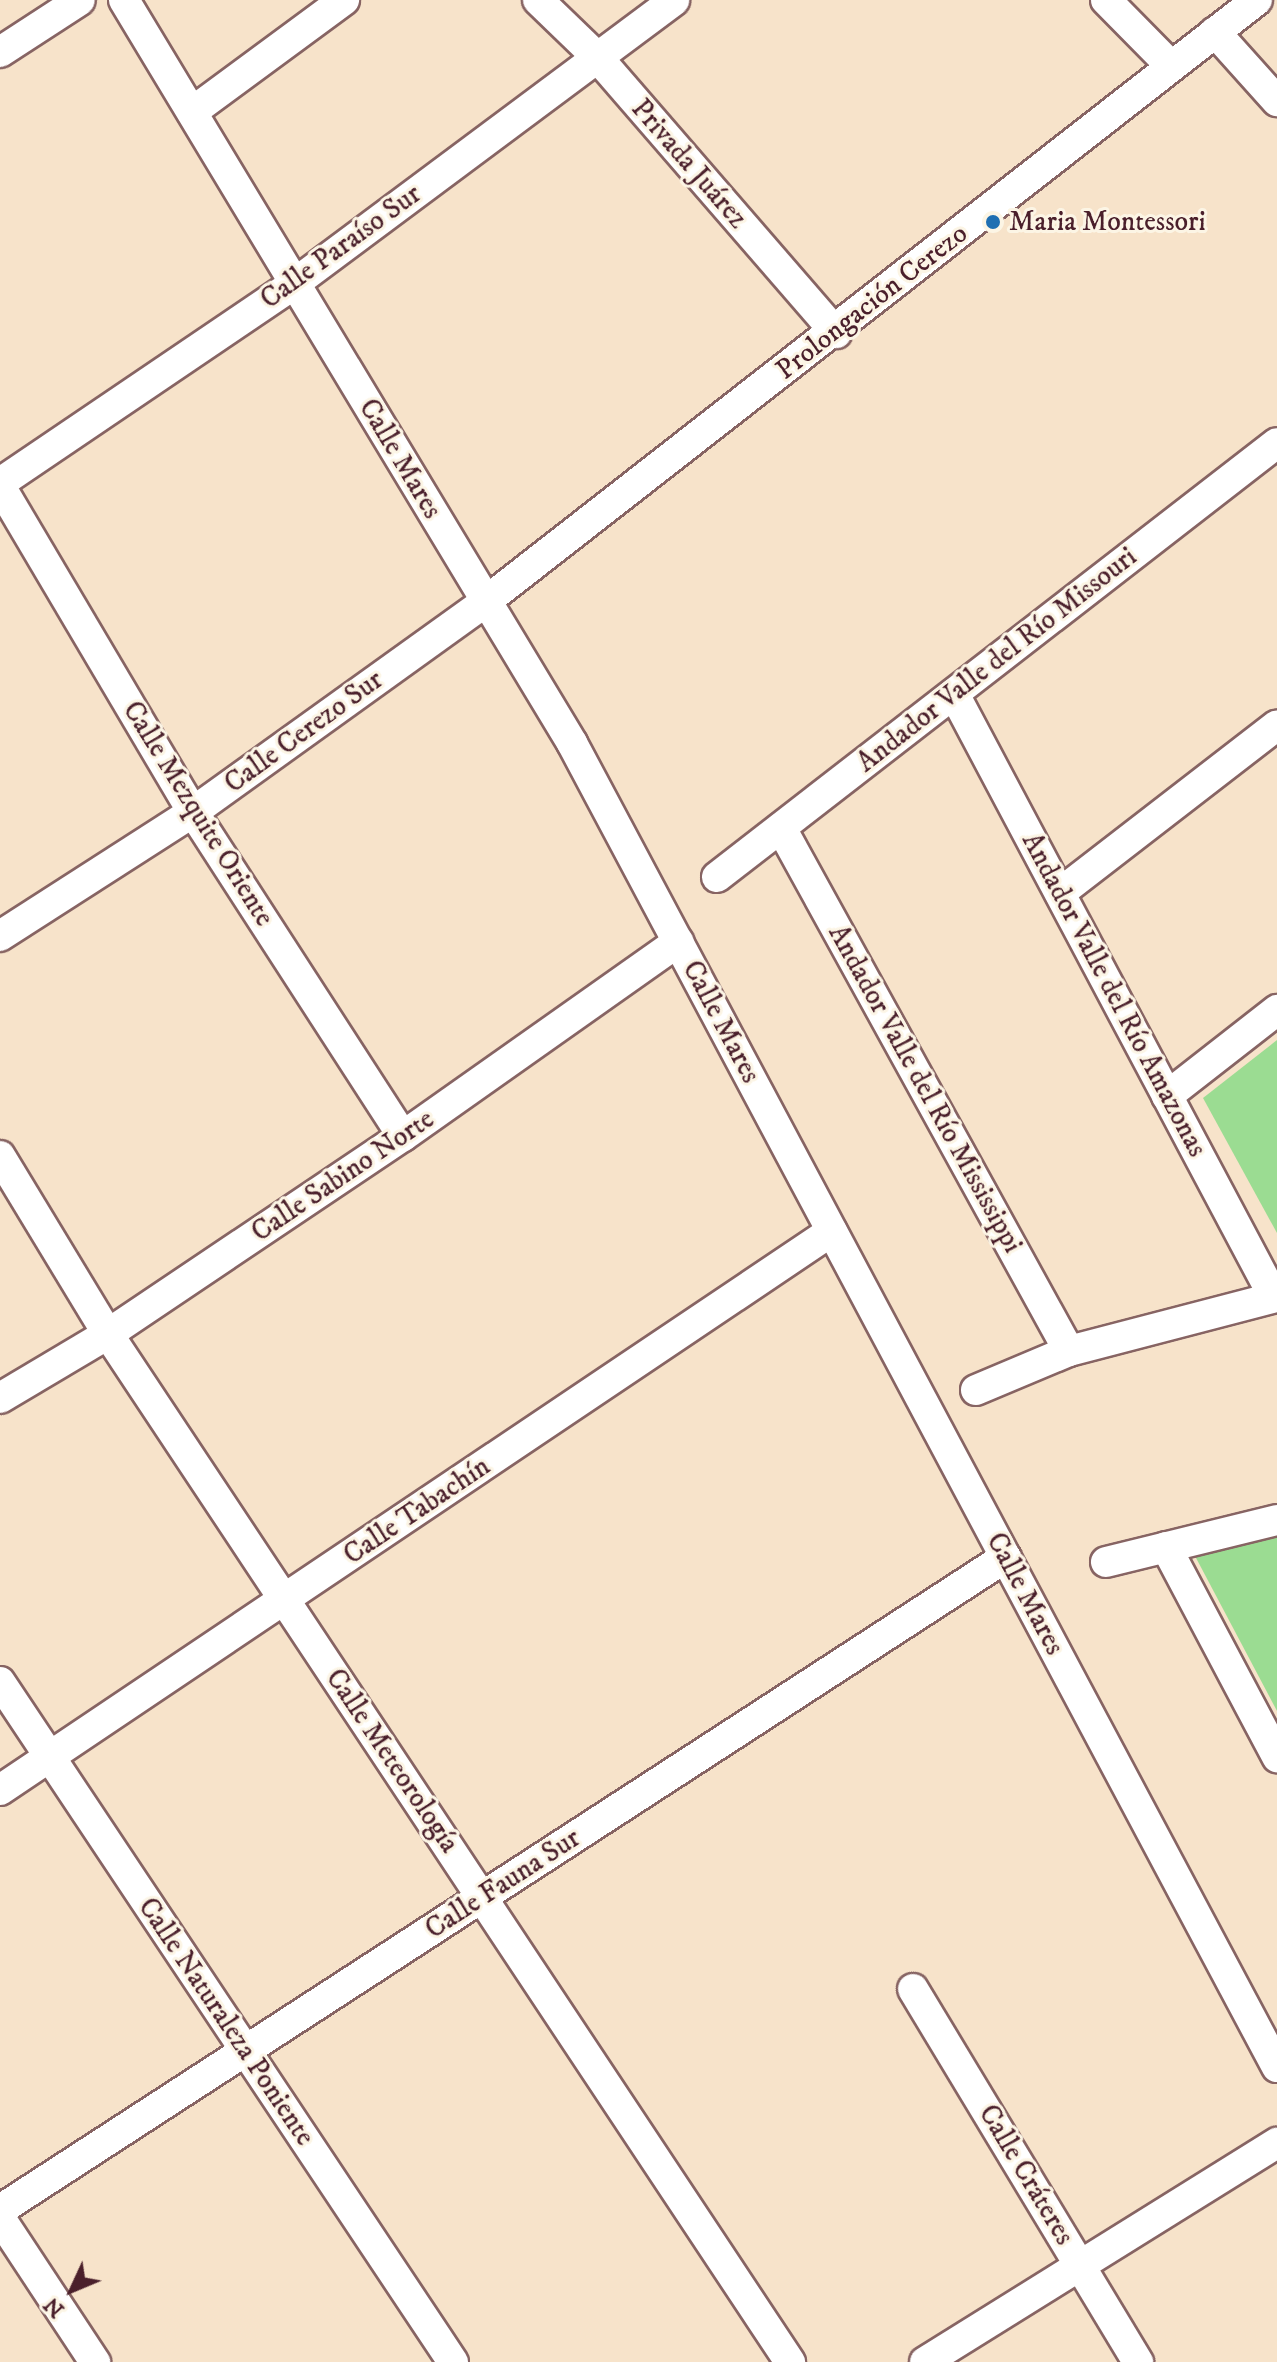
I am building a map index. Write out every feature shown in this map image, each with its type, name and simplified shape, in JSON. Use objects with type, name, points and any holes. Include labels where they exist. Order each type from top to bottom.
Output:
[{"type":"street","points":[[0,52],[80,0]]},
{"type":"street","name":"Calle Mares","points":[[124,0],[572,743],[1277,2067]]},
{"type":"street","points":[[192,112],[344,0]]},
{"type":"street","name":"Privada Juárez","points":[[538,0],[598,58],[836,333]]},
{"type":"street","name":"Calle Paraíso Sur","points":[[0,485],[295,283],[674,0]]},
{"type":"street","points":[[1106,0],[1171,66]]},
{"type":"street","name":"Prolongación Cerezo","points":[[485,602],[836,333],[1257,0]]},
{"type":"street","points":[[1215,32],[1277,101]]},
{"type":"street","name":"Andador Valle del Río Missouri","points":[[717,877],[1277,443]]},
{"type":"street","name":"Calle Mezquite Oriente","points":[[0,485],[193,812],[403,1136]]},
{"type":"street","name":"Calle Cerezo Sur","points":[[0,936],[193,812],[485,602]]},
{"type":"street","name":"Andador Valle del Río Amazonas","points":[[954,694],[1275,1297]]},
{"type":"street","points":[[1060,893],[1277,725]]},
{"type":"street","name":"Andador Valle del Río Mississippi","points":[[781,828],[1069,1351]]},
{"type":"street","name":"Calle Sabino Norte","points":[[0,1398],[108,1334],[403,1136],[678,942]]},
{"type":"street","points":[[1167,1096],[1277,1010]]},
{"type":"street","name":"Calle Meteorología","points":[[0,1156],[108,1334],[790,2362]]},
{"type":"street","name":"Calle Tabachín","points":[[0,1790],[832,1231]]},
{"type":"street","points":[[976,1390],[1069,1351],[1275,1297]]},
{"type":"street","points":[[1106,1562],[1277,1520]]},
{"type":"street","points":[[1166,1547],[1277,1757]]},
{"type":"street","name":"Calle Fauna Sur","points":[[0,2210],[1006,1557]]},
{"type":"street","name":"Calle Naturaleza Poniente","points":[[0,1682],[453,2362]]},
{"type":"street","name":"Calle Cráteres","points":[[913,1989],[1138,2362]]},
{"type":"street","points":[[925,2362],[1277,2143]]},
{"type":"street","points":[[0,2218],[95,2362]]},
{"type":"green space","points":[[1277,1040],[1277,1233],[1203,1098]]},
{"type":"green space","points":[[1277,1531],[1277,1711],[1195,1556]]},
{"type":"place","name":"Maria Montessori","points":[[993,222]]}]
